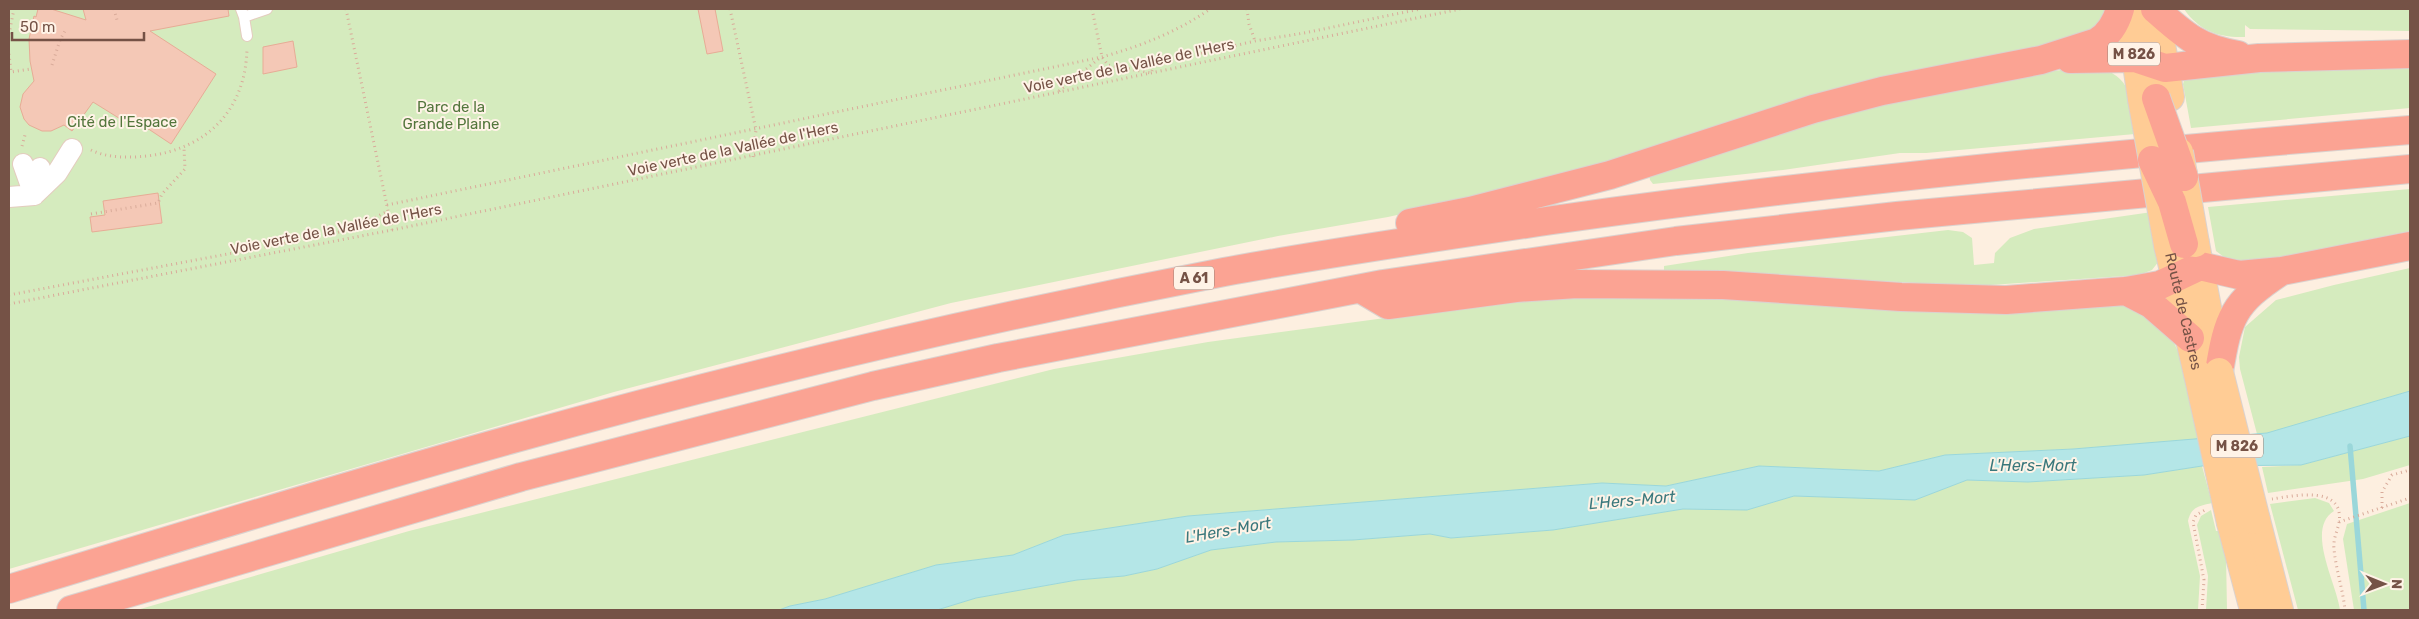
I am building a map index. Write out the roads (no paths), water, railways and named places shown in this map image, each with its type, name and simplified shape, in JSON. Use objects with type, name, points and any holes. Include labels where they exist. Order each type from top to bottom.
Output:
[{"type":"highway","points":[[1228,272],[1404,224],[1470,211],[1610,175],[1813,109],[1882,91],[2041,60],[2097,42],[2104,37],[2117,20],[2120,9]]},
{"type":"highway","points":[[2155,9],[2198,44],[2218,51],[2259,58]]},
{"type":"highway","points":[[2041,60],[2135,58],[2165,68],[2259,58],[2410,54]]},
{"type":"highway","points":[[2135,58],[2156,98],[2184,177]]},
{"type":"highway","name":"A 61","points":[[9,589],[513,439],[705,387],[925,334],[1228,272],[1440,236],[1784,190],[2129,154],[2410,130]]},
{"type":"highway","points":[[2152,160],[2172,202],[2185,255]]},
{"type":"highway","points":[[71,610],[520,477],[873,386],[998,358],[1362,289],[1676,241],[1907,215],[2410,169]]},
{"type":"highway","points":[[2185,255],[2239,275],[2282,271],[2410,246]]},
{"type":"highway","points":[[1362,289],[1388,305],[1516,288],[1577,284],[1723,285],[1891,296],[2006,300],[2126,291],[2155,286],[2185,255]]},
{"type":"highway","points":[[2208,373],[2234,312],[2252,292],[2282,271]]},
{"type":"highway","points":[[2126,291],[2151,304],[2190,338]]},
{"type":"main road","name":"M 826","points":[[2130,9],[2135,58]]},
{"type":"main road","name":"M 826","points":[[2152,160],[2156,98],[2165,68],[2155,9]]},
{"type":"main road","name":"Route de Castres","points":[[2184,177],[2185,255],[2190,338],[2208,373]]},
{"type":"main road","name":"Route de Castres","points":[[2185,255],[2208,373],[2244,521],[2279,610]]},
{"type":"main road","name":"Route de Castres","points":[[2244,521],[2246,574],[2254,610]]},
{"type":"main road","points":[[2243,610],[2246,574]]},
{"type":"street","points":[[9,198],[34,195],[57,173],[72,149]]},
{"type":"street","points":[[31,166],[34,195]]},
{"type":"lane","points":[[247,36],[242,13],[267,9]]},
{"type":"water","name":"L'Hers-Mort","points":[[2410,391],[2410,436],[2301,465],[2202,466],[2144,475],[2028,482],[1967,480],[1915,500],[1794,496],[1747,510],[1683,509],[1553,530],[1451,538],[1430,534],[1353,540],[1276,542],[1211,550],[1157,569],[1124,576],[1077,580],[976,598],[937,610],[779,610],[825,599],[936,565],[1013,555],[1064,535],[1188,516],[1602,483],[1666,486],[1759,466],[1879,471],[1945,455],[2073,449],[2267,433]]},
{"type":"waterway","points":[[2350,446],[2364,610]]},
{"type":"park label","name":"Parc de la Grande Plaine","points":[[451,116]]},
{"type":"park label","name":"Cité de l'Espace","points":[[122,122]]}]
